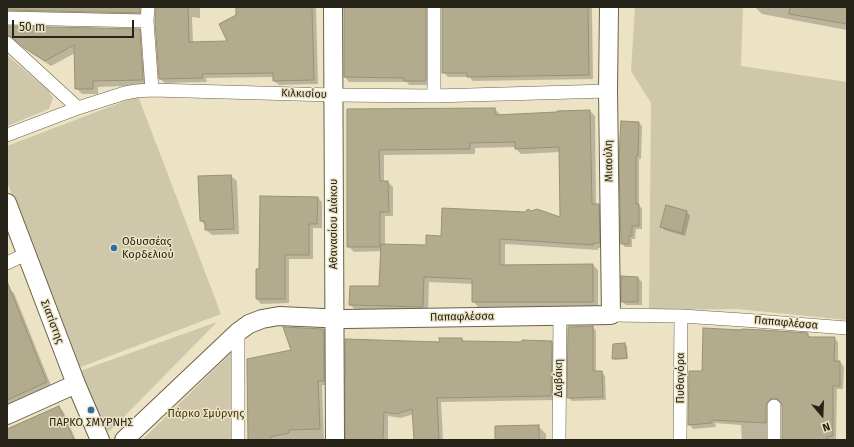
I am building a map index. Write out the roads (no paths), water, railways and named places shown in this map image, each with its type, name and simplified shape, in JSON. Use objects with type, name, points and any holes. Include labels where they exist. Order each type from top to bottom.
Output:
[{"type":"street","points":[[148,7],[147,21],[152,90]]},
{"type":"street","name":"Αθανασίου Διάκου","points":[[333,7],[335,440]]},
{"type":"street","points":[[434,7],[434,96]]},
{"type":"street","name":"Μιαούλη","points":[[609,7],[608,91],[611,315]]},
{"type":"street","points":[[7,18],[147,21]]},
{"type":"street","points":[[7,43],[78,108]]},
{"type":"street","name":"Κιλκισίου","points":[[7,135],[78,108],[136,91],[152,90],[434,96],[608,91]]},
{"type":"street","name":"Σιατίστης","points":[[7,203],[76,384],[100,440]]},
{"type":"street","points":[[7,263],[26,254]]},
{"type":"street","name":"Παπαφλέσσα","points":[[124,440],[238,332],[249,324],[262,319],[279,316],[353,319],[560,315],[681,316],[847,328]]},
{"type":"street","name":"Δαβάκη","points":[[559,440],[560,315]]},
{"type":"street","name":"Πυθαγόρα","points":[[680,440],[681,316]]},
{"type":"street","points":[[238,332],[238,440]]},
{"type":"street","points":[[7,415],[76,384]]},
{"type":"street","points":[[774,406],[774,440]]},
{"type":"place","name":"Οδυσσέας Κορδελιού","points":[[114,248]]},
{"type":"place","name":"ΠΑΡΚΟ ΣΜΥΡΝΗΣ","points":[[91,410]]},
{"type":"park label","name":"Πάρκο Σμύρνης","points":[[206,414]]}]
